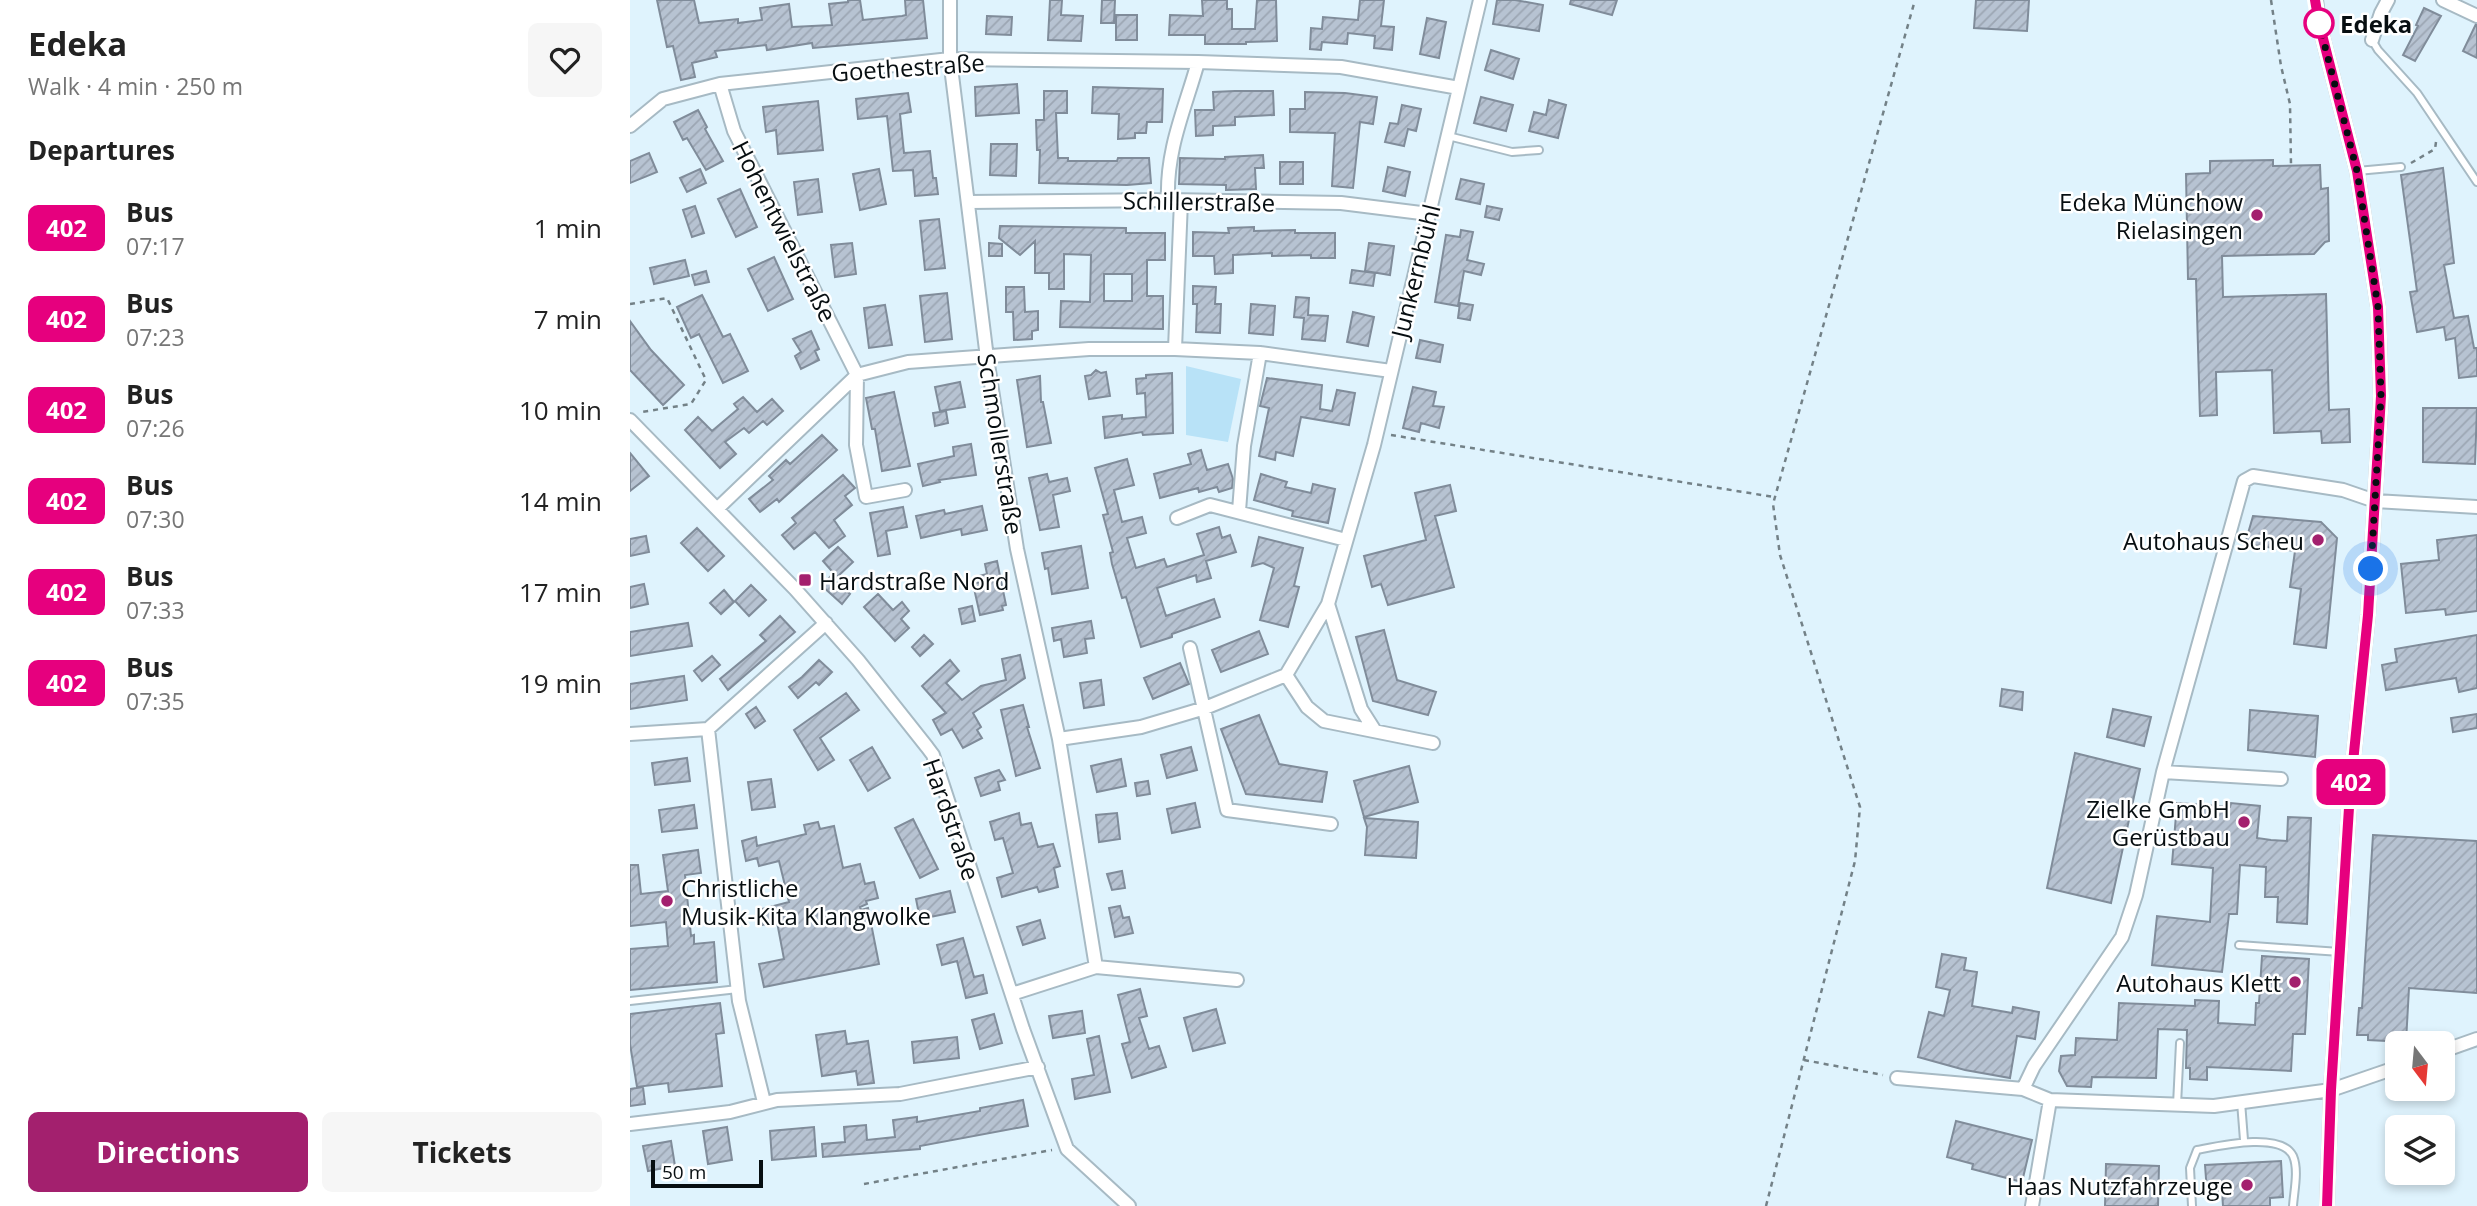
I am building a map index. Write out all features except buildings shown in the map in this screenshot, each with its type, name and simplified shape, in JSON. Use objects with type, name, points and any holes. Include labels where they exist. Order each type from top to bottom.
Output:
[{"type":"street","name":"Schmollerstraße","points":[[950,0],[950,60],[987,358],[1017,549],[1059,739],[1096,967]]},
{"type":"street","name":"Junkernbühl","points":[[1286,675],[1328,604],[1377,433],[1480,0]]},
{"type":"street","points":[[2316,0],[2319,23],[2357,171],[2378,307],[2381,396],[2368,615],[2350,792],[2331,1090],[2327,1206]]},
{"type":"street","points":[[2372,40],[2388,0]]},
{"type":"street","points":[[2443,0],[2477,16]]},
{"type":"street","name":"Goethestraße","points":[[630,126],[663,99],[720,84],[950,60],[1198,62],[1341,67],[1459,88]]},
{"type":"street","points":[[1175,349],[1175,200],[1167,174],[1178,122],[1198,62]]},
{"type":"street","name":"Hohentwielstraße","points":[[720,84],[734,131],[857,375]]},
{"type":"street","name":"Schillerstraße","points":[[968,202],[1175,200],[1340,203],[1429,214]]},
{"type":"street","points":[[717,509],[857,375],[908,362],[1089,349],[1175,349],[1260,353],[1391,371]]},
{"type":"street","points":[[1239,511],[1244,446],[1260,353]]},
{"type":"street","points":[[857,375],[856,445],[867,502],[905,489]]},
{"type":"street","name":"Hardstraße","points":[[633,418],[826,623],[933,755],[1012,994],[1067,1149],[1129,1206]]},
{"type":"street","points":[[2023,1089],[2034,1066],[2123,937],[2136,895],[2163,772],[2244,481],[2252,476],[2343,490],[2375,500],[2477,507]]},
{"type":"street","points":[[1177,518],[1210,505],[1346,540]]},
{"type":"street","points":[[1328,604],[1361,709],[1375,731]]},
{"type":"street","points":[[630,734],[708,729],[826,623]]},
{"type":"street","points":[[1190,648],[1227,810],[1331,824]]},
{"type":"street","points":[[1059,739],[1141,727],[1205,708],[1286,675],[1307,707],[1324,721],[1433,743]]},
{"type":"street","points":[[708,729],[738,989],[764,1102]]},
{"type":"street","points":[[2163,772],[2281,779]]},
{"type":"street","points":[[1012,994],[1096,967],[1237,980]]},
{"type":"street","points":[[2455,1047],[2477,1039]]},
{"type":"street","points":[[630,1124],[730,1112],[764,1102],[900,1094],[1038,1067]]},
{"type":"street","points":[[1896,1078],[2023,1089],[2050,1100],[2214,1106],[2331,1090],[2385,1071]]},
{"type":"street","points":[[2032,1206],[2050,1100]]},
{"type":"lane","points":[[2372,40],[2378,51],[2417,93],[2477,182]]},
{"type":"lane","points":[[1448,136],[1512,152],[1538,150]]},
{"type":"lane","points":[[2357,171],[2401,167]]},
{"type":"lane","points":[[2239,945],[2340,952]]},
{"type":"lane","points":[[630,1001],[738,989]]},
{"type":"lane","points":[[2177,1105],[2180,1043]]},
{"type":"lane","points":[[2241,1102],[2244,1140]]},
{"type":"lane","points":[[2192,1206],[2190,1168],[2197,1150],[2244,1140],[2283,1146],[2292,1153],[2295,1166],[2293,1206]]},
{"type":"path","points":[[1766,1206],[1854,861],[1860,807],[1780,555],[1773,505],[1915,0]]},
{"type":"path","points":[[2271,0],[2290,104],[2291,165]]},
{"type":"path","points":[[2422,159],[2435,149],[2439,125]]},
{"type":"path","points":[[630,304],[667,298],[706,380],[691,404],[633,418]]},
{"type":"path","points":[[1377,433],[1775,497]]},
{"type":"path","points":[[1804,1060],[1896,1078]]},
{"type":"path","points":[[864,1184],[1055,1150]]},
{"type":"shaded area","points":[[1186,366],[1241,379],[1228,442],[1186,435]]},
{"type":"bus line","name":"402","points":[[2315,0],[2357,171],[2378,307],[2381,396],[2368,615],[2350,792],[2331,1090],[2327,1206]]},
{"type":"place","name":"Edeka","points":[[2319,23]]},
{"type":"place","name":"Edeka Münchow Rielasingen","points":[[2257,215]]},
{"type":"place","name":"Autohaus Scheu","points":[[2318,540]]},
{"type":"place","name":"Hardstraße Nord","points":[[805,580]]},
{"type":"place","name":"Zielke GmbH Gerüstbau","points":[[2244,822]]},
{"type":"place","name":"Christliche Musik-Kita Klangwolke","points":[[667,901]]},
{"type":"place","name":"Autohaus Klett","points":[[2295,982]]},
{"type":"place","name":"Haas Nutzfahrzeuge","points":[[2247,1185]]},
{"type":"route","points":[[2319,23],[2357,171],[2378,307],[2381,396],[2371,569]]}]
